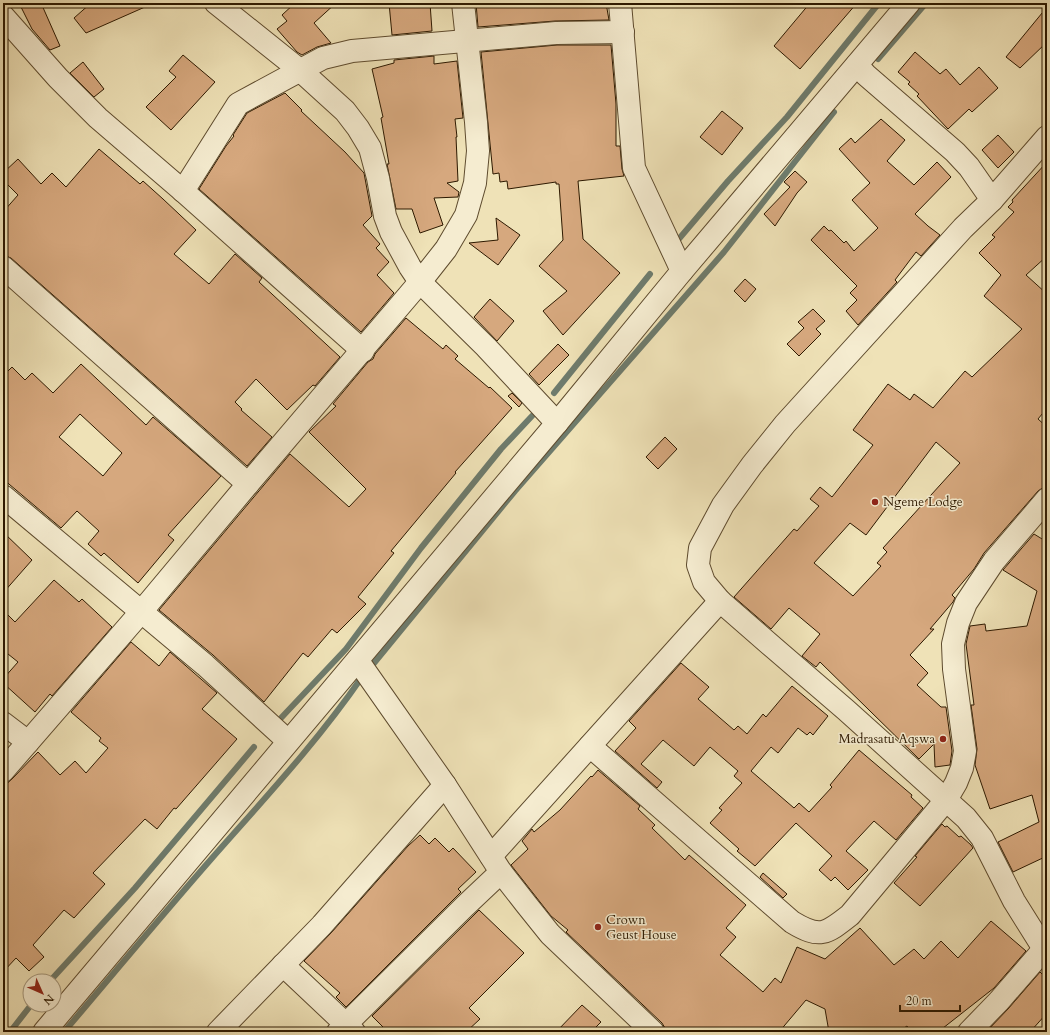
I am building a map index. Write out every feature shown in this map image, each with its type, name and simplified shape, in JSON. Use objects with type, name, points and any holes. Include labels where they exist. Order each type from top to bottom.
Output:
[{"type":"street","points":[[216,3],[301,71],[345,111],[358,128],[370,148],[378,178],[385,216],[402,254],[420,282],[486,346],[557,424]]},
{"type":"street","points":[[3,771],[142,612],[248,484],[420,282],[446,249],[466,215],[475,183],[478,151],[463,3]]},
{"type":"street","points":[[620,3],[634,168],[682,271]]},
{"type":"street","points":[[44,1032],[288,741],[358,661],[557,424],[682,271],[909,3]]},
{"type":"street","points":[[3,16],[58,78],[98,118],[183,191],[362,351]]},
{"type":"street","points":[[183,191],[238,104],[323,58],[352,51],[556,32],[623,32]]},
{"type":"street","points":[[857,65],[866,75],[955,152],[969,167],[992,200]]},
{"type":"street","points":[[969,1032],[1045,950],[1014,901],[982,838],[966,818],[720,601],[704,582],[698,565],[700,548],[723,505],[752,465],[785,424],[963,228],[992,200],[1047,137]]},
{"type":"street","points":[[3,267],[248,484]]},
{"type":"street","points":[[3,496],[206,665],[288,741]]},
{"type":"street","points":[[590,746],[792,922],[805,930],[816,933],[824,932],[836,927],[850,915],[946,800],[956,782],[962,768],[965,751],[954,669],[953,644],[958,623],[966,603],[994,561],[1047,499]]},
{"type":"street","points":[[282,965],[346,1030],[466,906],[496,864],[590,746],[720,601]]},
{"type":"street","points":[[358,661],[444,785],[496,864],[526,904],[550,934],[653,1032]]},
{"type":"street","points":[[3,723],[28,742]]},
{"type":"street","points":[[218,1032],[322,925],[444,785]]},
{"type":"building","points":[[19,3],[41,3],[60,46],[50,50],[32,29]]},
{"type":"building","points":[[91,3],[154,3],[86,33],[74,18]]},
{"type":"building","points":[[295,3],[336,3],[314,23],[331,43],[317,47],[302,55],[297,52],[277,29],[287,21],[282,15]]},
{"type":"building","points":[[389,3],[430,3],[432,31],[392,35]]},
{"type":"building","points":[[476,3],[606,3],[609,20],[555,21],[478,27]]},
{"type":"building","points":[[810,3],[857,3],[800,69],[774,46]]},
{"type":"building","points":[[1047,7],[1047,42],[1020,68],[1006,57]]},
{"type":"building","points":[[557,45],[611,45],[616,104],[616,146],[620,146],[624,176],[578,181],[583,239],[620,273],[563,335],[543,311],[567,291],[539,266],[563,240],[559,184],[556,184],[556,182],[508,189],[507,181],[500,182],[499,173],[493,174],[481,52]]},
{"type":"building","points":[[915,52],[940,74],[946,69],[960,85],[979,67],[998,88],[972,112],[969,109],[948,129],[917,96],[919,94],[908,84],[910,82],[898,72]]},
{"type":"building","points":[[183,55],[215,82],[171,130],[146,107],[176,77],[169,71]]},
{"type":"building","points":[[434,56],[434,64],[457,61],[463,118],[455,119],[458,181],[447,183],[459,192],[458,197],[434,198],[443,225],[420,233],[412,209],[396,209],[387,164],[389,164],[381,118],[383,117],[372,69],[394,63],[394,60]]},
{"type":"building","points":[[83,62],[104,89],[94,97],[70,73]]},
{"type":"building","points":[[285,93],[302,110],[301,111],[345,152],[364,173],[372,216],[363,225],[380,244],[376,248],[389,262],[377,275],[394,293],[361,332],[199,189],[234,136],[233,135],[247,113]]},
{"type":"building","points":[[722,111],[743,128],[722,155],[700,137]]},
{"type":"building","points":[[881,119],[905,140],[887,161],[914,185],[937,162],[951,177],[915,214],[940,235],[921,256],[916,252],[895,280],[897,282],[858,325],[846,311],[857,300],[850,293],[857,286],[811,240],[824,226],[829,231],[831,230],[844,243],[846,241],[854,251],[878,228],[852,200],[870,183],[839,149],[851,138],[855,143]]},
{"type":"building","points":[[998,135],[1014,152],[998,168],[982,150]]},
{"type":"building","points":[[99,149],[140,184],[143,181],[196,230],[174,254],[209,284],[235,254],[262,278],[259,282],[340,357],[315,386],[313,385],[287,410],[256,379],[235,402],[242,409],[241,410],[272,437],[247,466],[11,258],[3,255],[3,212],[18,195],[3,180],[3,173],[18,159],[41,184],[52,173],[66,187]]},
{"type":"building","points":[[1047,162],[1047,256],[1026,275],[1047,294],[1047,408],[1038,419],[1047,427],[1047,485],[1038,491],[984,553],[974,569],[952,595],[955,598],[953,602],[930,629],[934,629],[910,655],[928,673],[917,685],[941,707],[946,707],[952,751],[950,765],[935,767],[934,744],[919,759],[820,662],[816,667],[802,656],[820,634],[789,608],[771,629],[734,597],[794,529],[797,531],[819,506],[810,499],[820,487],[832,497],[873,445],[853,430],[888,384],[910,400],[914,394],[933,408],[965,371],[972,377],[1022,329],[984,296],[1001,275],[979,253],[995,237],[992,235],[1014,212],[1008,207],[1013,202],[1012,200]],"holes":[[[936,442],[960,463],[883,548],[887,552],[877,563],[881,566],[853,596],[814,563],[850,523],[866,535]]]},
{"type":"building","points":[[795,171],[807,182],[797,193],[775,226],[764,214],[790,187],[784,182]]},
{"type":"building","points":[[496,218],[520,235],[498,265],[469,243],[498,240]]},
{"type":"building","points":[[745,279],[756,289],[745,302],[734,291]]},
{"type":"building","points":[[490,299],[514,321],[497,341],[474,317]]},
{"type":"building","points":[[813,309],[825,321],[816,329],[821,334],[799,356],[787,344],[804,328],[798,322]]},
{"type":"building","points":[[406,318],[443,349],[446,345],[458,356],[455,359],[489,388],[490,387],[512,408],[455,472],[456,473],[391,551],[394,553],[358,597],[366,604],[337,633],[332,629],[308,657],[303,653],[264,702],[213,655],[159,610],[290,454],[349,507],[366,489],[309,432],[336,406],[333,404],[368,362],[373,359],[375,354]]},
{"type":"building","points":[[558,344],[569,355],[539,385],[529,374]]},
{"type":"building","points":[[81,364],[146,425],[153,417],[221,476],[168,535],[174,540],[138,583],[104,553],[101,556],[88,544],[99,531],[77,511],[61,528],[3,479],[3,376],[12,367],[25,380],[32,373],[53,393]],"holes":[[[80,414],[122,453],[103,476],[59,437]]]},
{"type":"building","points":[[512,393],[522,403],[519,407],[508,396]]},
{"type":"building","points":[[665,437],[677,449],[658,469],[646,457]]},
{"type":"building","points":[[3,532],[32,560],[3,593]]},
{"type":"building","points":[[1034,534],[1047,542],[1047,856],[1013,872],[998,842],[1039,822],[1032,795],[990,809],[975,765],[977,749],[971,705],[974,705],[966,644],[970,626],[985,624],[986,631],[1027,626],[1037,591],[1003,570]]},
{"type":"building","points":[[54,580],[79,602],[82,599],[112,627],[52,696],[50,694],[35,712],[3,683],[3,679],[18,662],[3,650],[3,610],[15,622]]},
{"type":"building","points":[[131,642],[159,666],[170,652],[217,693],[202,709],[237,739],[176,809],[174,808],[157,829],[145,819],[93,873],[105,884],[74,918],[64,910],[33,945],[44,957],[29,971],[16,958],[3,972],[3,787],[38,752],[60,775],[75,761],[86,773],[108,748],[99,741],[101,738],[71,712]]},
{"type":"building","points":[[681,663],[709,687],[698,699],[734,730],[738,726],[747,734],[763,714],[766,717],[792,686],[828,716],[813,735],[810,732],[807,735],[798,728],[778,753],[771,747],[751,771],[794,808],[799,803],[809,812],[832,787],[830,785],[859,750],[912,795],[911,797],[923,808],[896,840],[874,821],[846,851],[868,870],[848,890],[835,877],[831,881],[819,870],[832,856],[796,823],[755,866],[737,851],[739,849],[710,823],[722,810],[719,808],[742,783],[734,776],[738,771],[710,747],[694,766],[663,740],[641,764],[662,782],[657,788],[615,751],[636,728],[629,721]]},
{"type":"building","points":[[598,770],[640,806],[638,809],[655,825],[652,828],[685,860],[689,855],[746,905],[726,928],[736,937],[720,955],[763,992],[775,978],[781,983],[797,947],[825,959],[860,928],[894,965],[914,949],[924,959],[941,941],[958,958],[991,921],[1026,951],[994,988],[938,1032],[912,1032],[907,1026],[898,1032],[829,1032],[825,1009],[806,1000],[779,1032],[665,1032],[665,1028],[662,1023],[566,932],[568,930],[551,916],[511,865],[528,849],[522,841],[532,829],[534,832],[560,810]]},
{"type":"building","points":[[942,824],[945,827],[947,826],[959,837],[961,836],[973,848],[920,906],[894,883],[917,857],[915,856]]},
{"type":"building","points":[[420,835],[429,844],[435,838],[449,852],[453,848],[476,872],[458,889],[461,892],[346,1007],[336,997],[340,993],[304,961],[331,933],[408,846]]},
{"type":"building","points":[[763,873],[787,894],[783,898],[760,877]]},
{"type":"building","points":[[479,910],[524,953],[469,1008],[480,1019],[466,1032],[388,1032],[372,1016]]},
{"type":"building","points":[[1040,972],[1047,979],[1047,1013],[1030,1032],[986,1032],[1008,1009]]},
{"type":"building","points":[[582,1005],[601,1022],[591,1032],[556,1032]]},
{"type":"waterway","points":[[678,240],[728,181],[787,117],[879,3]]},
{"type":"waterway","points":[[878,59],[926,3]]},
{"type":"waterway","points":[[370,668],[515,491],[724,252],[834,112]]},
{"type":"waterway","points":[[554,393],[650,274]]},
{"type":"waterway","points":[[281,718],[346,649],[421,548],[501,449],[532,416]]},
{"type":"waterway","points":[[64,1032],[290,769],[327,724],[362,677]]},
{"type":"waterway","points":[[57,973],[135,888],[254,747]]},
{"type":"waterway","points":[[10,1032],[25,1013]]},
{"type":"place","name":"Ngeme Lodge","points":[[875,502]]},
{"type":"place","name":"Madrasatu Aqswa","points":[[943,739]]},
{"type":"place","name":"Crown Geust House","points":[[598,927]]}]
